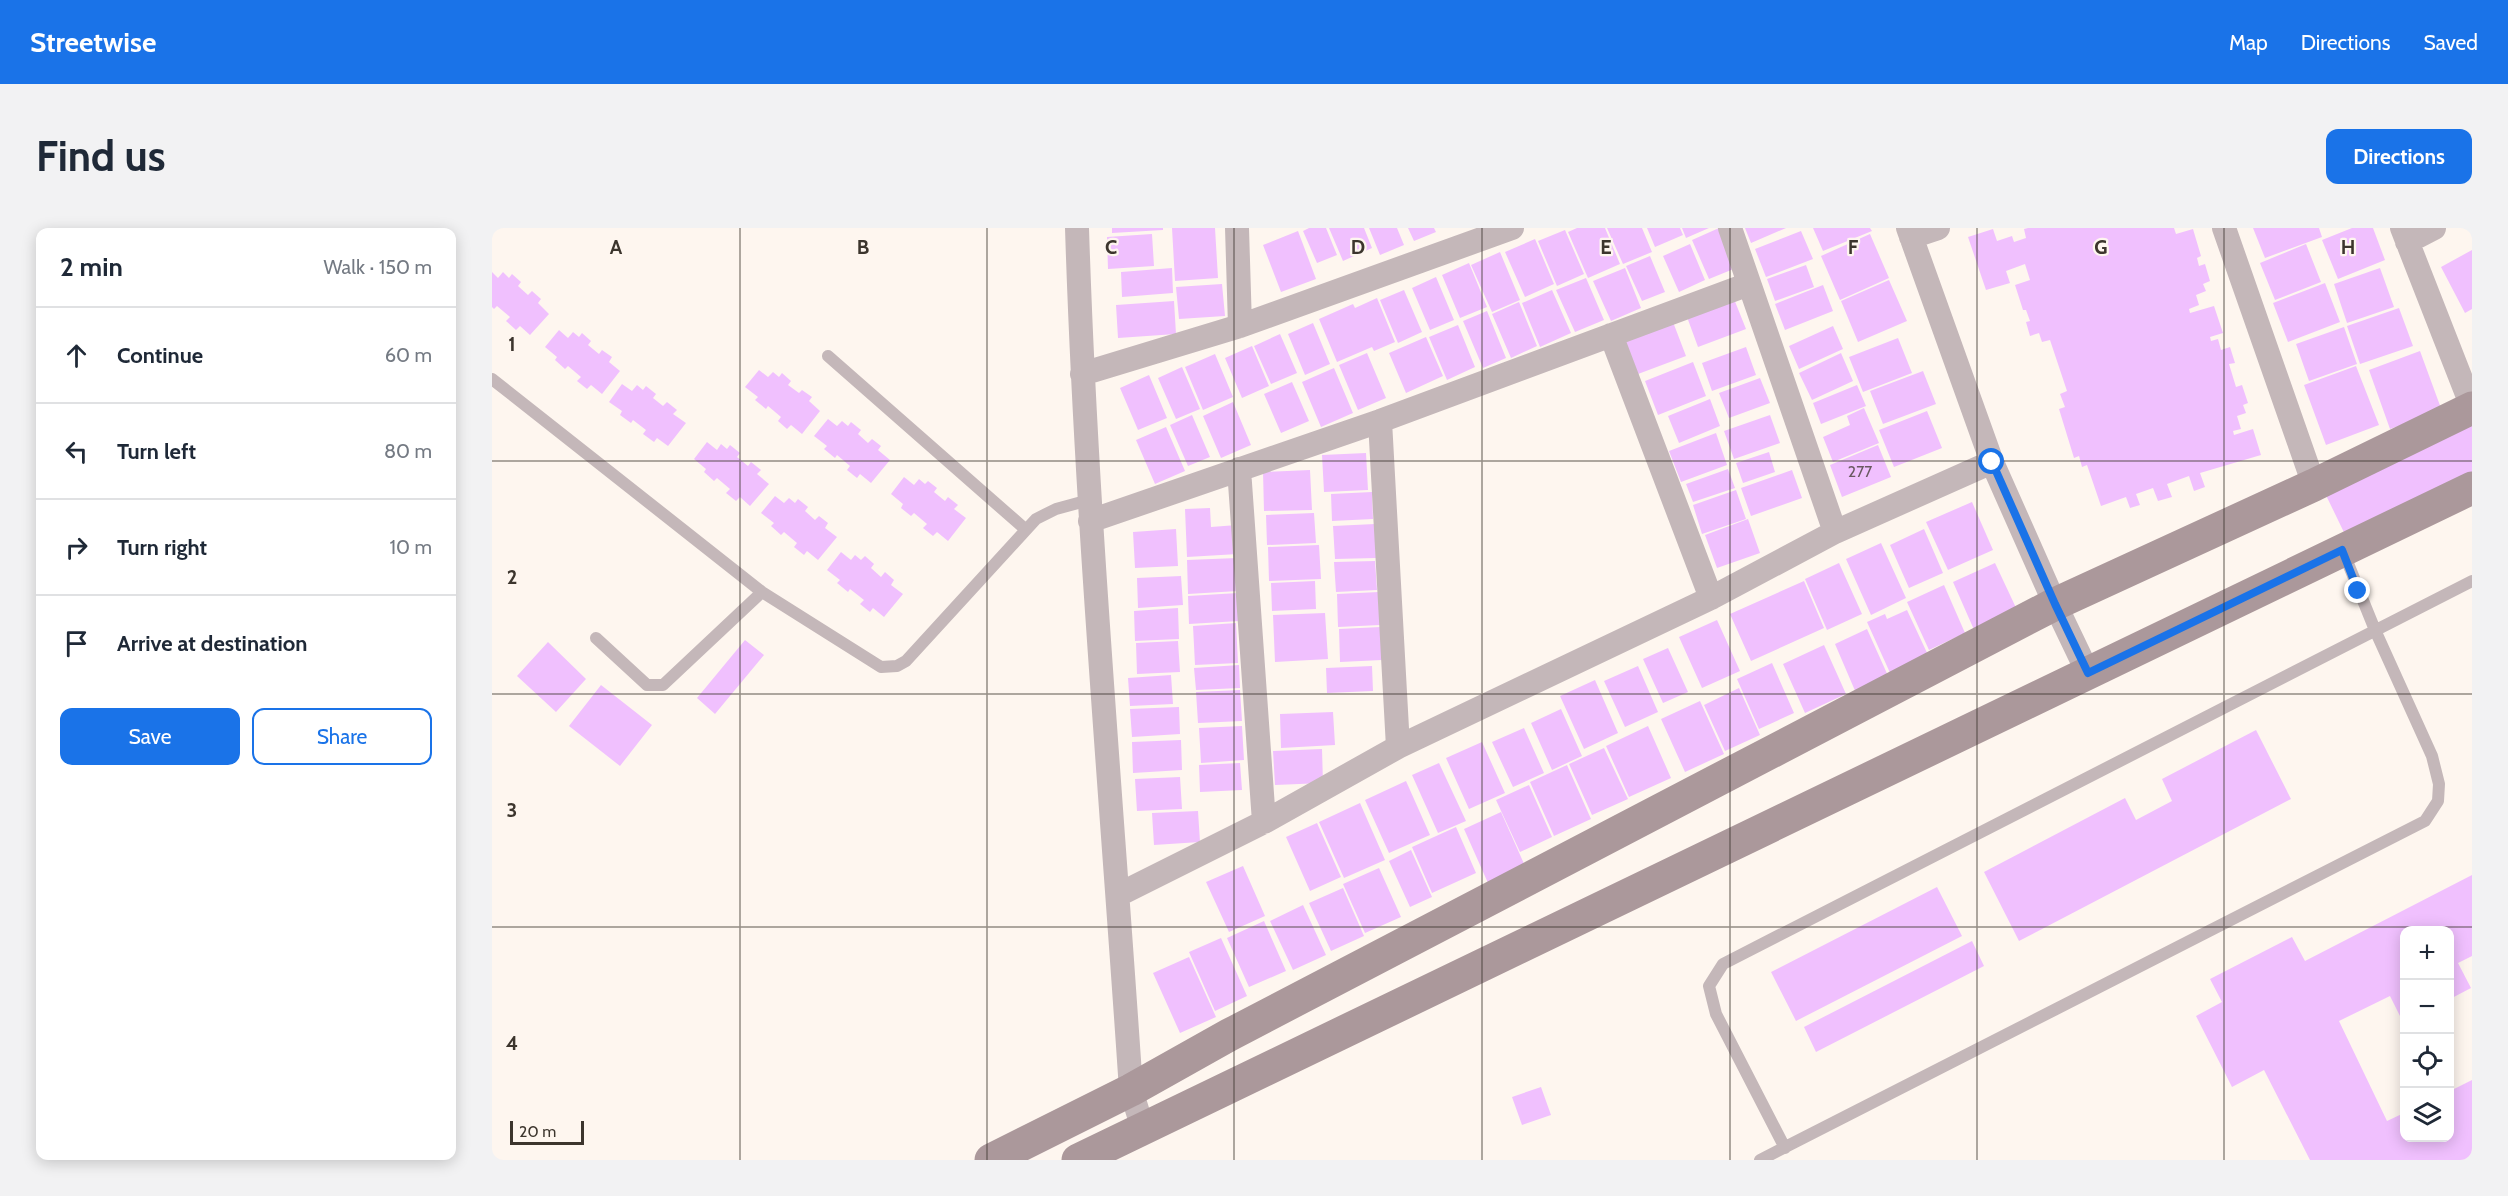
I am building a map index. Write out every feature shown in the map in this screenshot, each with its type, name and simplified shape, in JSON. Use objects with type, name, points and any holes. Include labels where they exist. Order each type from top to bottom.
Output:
[{"type":"street","points":[[1077,228],[1089,511],[1131,1090],[1143,1129]]},
{"type":"street","points":[[1237,228],[1240,326]]},
{"type":"street","points":[[1082,374],[1240,326],[1512,228]]},
{"type":"street","points":[[1730,228],[1835,532]]},
{"type":"street","points":[[1938,228],[1910,232],[1992,462],[2088,673]]},
{"type":"street","points":[[2224,228],[2314,485]]},
{"type":"street","points":[[991,1160],[1131,1090],[1229,1035],[2055,604],[2314,485],[2472,408],[2405,235],[2434,228]]},
{"type":"street","points":[[1089,511],[1239,470],[1380,421],[1749,284]]},
{"type":"street","points":[[1611,336],[1711,598]]},
{"type":"street","points":[[1380,421],[1398,747]]},
{"type":"street","points":[[1118,895],[1264,822],[1398,747],[1711,598],[1835,532],[1992,462]]},
{"type":"street","points":[[1239,470],[1264,822]]},
{"type":"street","points":[[1078,1160],[2472,488]]},
{"type":"lane","points":[[828,356],[1025,529]]},
{"type":"lane","points":[[492,379],[762,592],[881,667],[897,666],[906,661],[1025,529],[1046,513],[1089,511]]},
{"type":"lane","points":[[1760,1160],[2425,821],[2438,801],[2439,784],[2432,756],[2342,550]]},
{"type":"lane","points":[[1785,1148],[1716,1014],[1709,986],[1723,964],[2472,581]]},
{"type":"lane","points":[[596,638],[647,685],[663,685],[762,592]]},
{"type":"building","points":[[1112,228],[1163,228],[1163,230],[1112,233]]},
{"type":"building","points":[[1172,228],[1215,228],[1218,278],[1175,281]]},
{"type":"building","points":[[1309,228],[1326,228],[1337,255],[1317,263],[1303,231]]},
{"type":"building","points":[[1329,228],[1364,228],[1372,248],[1343,261]]},
{"type":"building","points":[[1369,228],[1397,228],[1404,245],[1380,255]]},
{"type":"building","points":[[1408,228],[1434,228],[1436,232],[1414,241]]},
{"type":"building","points":[[1577,228],[1605,228],[1620,264],[1588,278],[1568,232]]},
{"type":"building","points":[[1607,228],[1642,228],[1652,252],[1623,264]]},
{"type":"building","points":[[1647,228],[1680,228],[1683,235],[1655,247]]},
{"type":"building","points":[[1682,228],[1709,228],[1686,238]]},
{"type":"building","points":[[1719,228],[1736,268],[1709,279],[1692,240]]},
{"type":"building","points":[[1745,228],[1786,228],[1751,243]]},
{"type":"building","points":[[1813,228],[1870,228],[1872,231],[1823,251]]},
{"type":"building","points":[[2174,228],[2176,234],[2193,229],[2201,256],[2197,258],[2199,266],[2205,264],[2210,281],[2203,284],[2206,291],[2196,295],[2199,305],[2189,309],[2190,313],[2214,306],[2223,333],[2210,337],[2211,341],[2218,339],[2221,350],[2230,347],[2235,363],[2229,364],[2236,387],[2242,385],[2248,403],[2243,405],[2246,413],[2237,416],[2241,429],[2233,431],[2234,435],[2253,429],[2261,455],[2200,473],[2205,487],[2194,491],[2189,476],[2167,484],[2172,497],[2158,501],[2153,488],[2136,494],[2140,505],[2130,508],[2126,497],[2101,506],[2087,465],[2082,467],[2079,456],[2074,458],[2059,409],[2065,407],[2060,394],[2067,391],[2050,340],[2042,342],[2039,333],[2030,336],[2026,322],[2030,321],[2026,310],[2023,310],[2015,285],[2030,280],[2025,264],[2006,271],[2010,283],[1986,290],[1968,237],[1993,229],[1997,241],[2012,236],[2014,242],[2026,238],[2024,229]]},
{"type":"building","points":[[2253,228],[2319,228],[2322,237],[2265,258]]},
{"type":"building","points":[[2352,228],[2373,228],[2385,260],[2338,279],[2322,240]]},
{"type":"building","points":[[1565,230],[1584,274],[1557,286],[1538,241]]},
{"type":"building","points":[[1298,231],[1316,279],[1281,292],[1263,245]]},
{"type":"building","points":[[1801,231],[1813,259],[1766,277],[1755,249]]},
{"type":"building","points":[[1152,234],[1154,266],[1108,269],[1107,237]]},
{"type":"building","points":[[1870,234],[1889,278],[1840,300],[1821,256]]},
{"type":"building","points":[[1535,239],[1554,284],[1525,297],[1505,252]]},
{"type":"building","points":[[1690,244],[1705,280],[1679,292],[1663,256]]},
{"type":"building","points":[[2306,244],[2321,282],[2275,300],[2260,263]]},
{"type":"building","points":[[2472,250],[2472,309],[2465,313],[2441,267]]},
{"type":"building","points":[[1500,252],[1520,300],[1492,312],[1471,265]]},
{"type":"building","points":[[1650,256],[1665,292],[1642,301],[1626,266]]},
{"type":"building","points":[[1469,263],[1487,307],[1460,318],[1442,275]]},
{"type":"building","points":[[1806,265],[1814,287],[1775,301],[1767,279]]},
{"type":"building","points":[[1172,268],[1173,293],[1122,297],[1121,272]]},
{"type":"building","points":[[1625,268],[1641,308],[1611,321],[1593,281]]},
{"type":"building","points":[[2380,268],[2394,307],[2347,323],[2334,284]]},
{"type":"building","points":[[492,272],[498,278],[503,272],[509,278],[512,274],[521,282],[518,286],[528,295],[532,291],[541,299],[538,303],[549,314],[530,335],[520,326],[516,330],[506,321],[510,317],[497,306],[494,309],[492,307]]},
{"type":"building","points":[[1436,277],[1454,320],[1430,330],[1412,288]]},
{"type":"building","points":[[1586,278],[1604,320],[1575,332],[1556,290]]},
{"type":"building","points":[[1889,280],[1907,321],[1858,342],[1841,301]]},
{"type":"building","points":[[2325,283],[2340,322],[2288,342],[2273,303]]},
{"type":"building","points":[[1222,284],[1225,316],[1179,319],[1176,287]]},
{"type":"building","points":[[1823,285],[1833,311],[1785,330],[1775,304]]},
{"type":"building","points":[[1404,290],[1422,332],[1398,343],[1380,300]]},
{"type":"building","points":[[1552,290],[1571,333],[1540,347],[1522,303]]},
{"type":"building","points":[[1377,298],[1395,342],[1374,351],[1372,347],[1337,362],[1319,319],[1353,304],[1355,308]]},
{"type":"building","points":[[1734,299],[1746,329],[1698,347],[1687,317]]},
{"type":"building","points":[[1174,301],[1176,334],[1118,338],[1116,305]]},
{"type":"building","points":[[1519,302],[1537,346],[1511,358],[1492,314]]},
{"type":"building","points":[[2399,308],[2413,346],[2360,364],[2347,326]]},
{"type":"building","points":[[1487,311],[1506,358],[1483,368],[1463,321]]},
{"type":"building","points":[[1673,322],[1686,356],[1638,374],[1625,340]]},
{"type":"building","points":[[1313,323],[1330,364],[1305,375],[1288,334]]},
{"type":"building","points":[[1458,325],[1475,367],[1447,380],[1429,337]]},
{"type":"building","points":[[1833,326],[1843,349],[1799,369],[1789,346]]},
{"type":"building","points":[[2344,327],[2357,364],[2309,381],[2296,344]]},
{"type":"building","points":[[559,330],[568,338],[573,332],[579,337],[582,333],[591,341],[588,345],[599,354],[602,350],[612,357],[609,362],[620,371],[602,394],[591,385],[587,389],[577,381],[581,377],[568,366],[565,369],[555,360],[557,357],[545,347]]},
{"type":"building","points":[[1280,334],[1297,373],[1271,384],[1254,346]]},
{"type":"building","points":[[1426,337],[1443,376],[1406,393],[1389,353]]},
{"type":"building","points":[[1898,338],[1912,373],[1863,392],[1849,357]]},
{"type":"building","points":[[1252,346],[1269,386],[1242,398],[1225,358]]},
{"type":"building","points":[[1746,347],[1756,375],[1712,391],[1702,363]]},
{"type":"building","points":[[2420,351],[2442,411],[2390,429],[2369,370]]},
{"type":"building","points":[[1367,353],[1386,398],[1358,410],[1339,365]]},
{"type":"building","points":[[1841,353],[1853,381],[1812,400],[1799,373]]},
{"type":"building","points":[[1215,354],[1233,397],[1203,410],[1185,367]]},
{"type":"building","points":[[1693,362],[1706,396],[1658,415],[1645,381]]},
{"type":"building","points":[[2356,366],[2379,425],[2326,445],[2304,385]]},
{"type":"building","points":[[1182,367],[1200,409],[1176,419],[1158,378]]},
{"type":"building","points":[[1334,368],[1353,413],[1321,427],[1302,382]]},
{"type":"building","points":[[759,370],[768,377],[773,372],[779,377],[782,373],[791,381],[788,385],[799,393],[802,390],[812,397],[809,401],[820,411],[802,434],[791,425],[787,429],[778,421],[781,417],[768,406],[766,409],[755,400],[758,397],[745,387]]},
{"type":"building","points":[[1923,371],[1936,404],[1883,424],[1870,391]]},
{"type":"building","points":[[1149,375],[1167,418],[1138,430],[1120,388]]},
{"type":"building","points":[[1760,378],[1770,403],[1729,418],[1719,393]]},
{"type":"building","points":[[1292,382],[1309,421],[1281,433],[1264,394]]},
{"type":"building","points":[[622,384],[632,391],[637,385],[643,390],[646,386],[656,394],[653,398],[663,406],[667,402],[677,410],[673,414],[686,423],[668,446],[657,438],[654,442],[643,434],[646,430],[633,420],[631,423],[620,415],[622,411],[609,402]]},
{"type":"building","points":[[1857,385],[1866,406],[1821,424],[1813,403]]},
{"type":"building","points":[[1710,399],[1720,426],[1679,443],[1668,416]]},
{"type":"building","points":[[1233,402],[1251,445],[1221,458],[1203,416]]},
{"type":"building","points":[[1864,408],[1879,443],[1833,462],[1823,437],[1850,425],[1847,416]]},
{"type":"building","points":[[2472,410],[2472,497],[2355,555],[2321,485]]},
{"type":"building","points":[[1927,411],[1942,448],[1894,467],[1879,430]]},
{"type":"building","points":[[1192,415],[1210,457],[1188,466],[1170,425]]},
{"type":"building","points":[[1770,415],[1780,443],[1734,459],[1724,431]]},
{"type":"building","points":[[828,419],[837,426],[842,421],[848,426],[851,422],[861,430],[858,434],[868,443],[872,439],[881,446],[878,450],[890,460],[871,483],[860,474],[857,478],[847,470],[850,466],[837,455],[835,458],[824,449],[827,446],[814,436]]},
{"type":"building","points":[[1166,427],[1185,471],[1155,484],[1136,440]]},
{"type":"building","points":[[1716,433],[1727,465],[1681,482],[1669,451]]},
{"type":"building","points":[[707,442],[717,450],[721,444],[727,449],[730,445],[740,453],[737,457],[748,466],[751,462],[761,470],[757,474],[769,484],[750,506],[740,497],[736,501],[726,493],[730,489],[717,478],[714,481],[704,472],[706,469],[694,459]]},
{"type":"building","points":[[1878,445],[1891,477],[1842,497],[1830,465]]},
{"type":"building","points":[[1769,452],[1775,472],[1743,483],[1736,463]]},
{"type":"building","points":[[1366,453],[1368,490],[1324,492],[1322,455]]},
{"type":"building","points":[[1728,469],[1735,488],[1693,502],[1686,484]]},
{"type":"building","points":[[1310,470],[1312,510],[1264,511],[1263,472]]},
{"type":"building","points":[[1792,470],[1802,498],[1751,516],[1741,488]]},
{"type":"building","points":[[904,477],[914,485],[919,479],[925,484],[928,481],[937,488],[934,492],[945,501],[948,497],[958,505],[954,509],[966,518],[948,541],[937,532],[933,536],[923,528],[927,524],[914,513],[911,516],[901,508],[903,504],[891,494]]},
{"type":"building","points":[[1736,490],[1746,519],[1702,534],[1693,505]]},
{"type":"building","points":[[1372,492],[1373,519],[1332,521],[1331,494]]},
{"type":"building","points":[[775,496],[784,503],[789,498],[795,503],[798,499],[808,507],[805,511],[815,520],[819,516],[828,523],[825,528],[837,537],[818,560],[807,551],[804,555],[794,547],[797,543],[784,532],[781,535],[771,526],[774,523],[761,513]]},
{"type":"building","points":[[1972,502],[1993,550],[1948,570],[1926,522]]},
{"type":"building","points":[[1210,508],[1211,527],[1237,525],[1238,554],[1187,557],[1185,509]]},
{"type":"building","points":[[1314,513],[1316,543],[1267,545],[1266,515]]},
{"type":"building","points":[[1748,519],[1760,553],[1717,568],[1705,535]]},
{"type":"building","points":[[1375,524],[1376,558],[1335,559],[1333,526]]},
{"type":"building","points":[[1176,529],[1178,566],[1135,568],[1133,532]]},
{"type":"building","points":[[1924,529],[1943,573],[1909,588],[1890,545]]},
{"type":"building","points":[[1881,543],[1906,598],[1871,615],[1846,559]]},
{"type":"building","points":[[1319,545],[1321,579],[1269,581],[1268,547]]},
{"type":"building","points":[[841,552],[851,560],[855,555],[861,560],[865,556],[874,564],[871,568],[881,577],[885,572],[894,580],[891,585],[903,594],[884,617],[873,608],[870,612],[860,604],[864,600],[850,589],[848,592],[837,583],[840,580],[827,570]]},
{"type":"building","points":[[1237,558],[1238,591],[1188,594],[1187,560]]},
{"type":"building","points":[[1375,561],[1377,590],[1336,592],[1334,562]]},
{"type":"building","points":[[1839,563],[1862,614],[1827,630],[1805,579]]},
{"type":"building","points":[[1995,563],[2018,612],[1975,632],[1953,582]]},
{"type":"building","points":[[1181,576],[1183,605],[1138,608],[1137,578]]},
{"type":"building","points":[[1315,581],[1316,609],[1272,611],[1271,583]]},
{"type":"building","points":[[1804,581],[1824,628],[1751,661],[1730,614]]},
{"type":"building","points":[[1944,585],[1965,633],[1929,650],[1907,602]]},
{"type":"building","points":[[1379,592],[1380,625],[1338,627],[1337,594]]},
{"type":"building","points":[[1238,593],[1239,621],[1189,624],[1188,596]]},
{"type":"building","points":[[1178,608],[1179,639],[1135,641],[1134,611]]},
{"type":"building","points":[[1907,610],[1929,657],[1891,675],[1867,622],[1885,614],[1887,619]]},
{"type":"building","points":[[1325,613],[1328,659],[1275,662],[1273,615]]},
{"type":"building","points":[[1717,620],[1740,671],[1702,688],[1679,637]]},
{"type":"building","points":[[1236,623],[1238,663],[1195,665],[1193,626]]},
{"type":"building","points":[[1381,627],[1382,660],[1340,662],[1339,629]]},
{"type":"building","points":[[1867,629],[1889,678],[1856,693],[1835,644]]},
{"type":"building","points":[[745,640],[764,655],[715,714],[697,698]]},
{"type":"building","points":[[1178,641],[1180,672],[1137,674],[1136,643]]},
{"type":"building","points":[[548,642],[586,679],[556,712],[517,676]]},
{"type":"building","points":[[1824,645],[1846,694],[1805,713],[1783,664]]},
{"type":"building","points":[[1668,648],[1688,692],[1663,703],[1643,659]]},
{"type":"building","points":[[1772,663],[1794,713],[1759,729],[1737,679]]},
{"type":"building","points":[[1239,665],[1240,688],[1196,690],[1194,668]]},
{"type":"building","points":[[1372,666],[1373,691],[1327,693],[1326,668]]},
{"type":"building","points":[[1638,666],[1658,712],[1625,727],[1604,681]]},
{"type":"building","points":[[1171,675],[1173,704],[1130,706],[1128,678]]},
{"type":"building","points":[[1595,680],[1618,733],[1584,749],[1560,696]]},
{"type":"building","points":[[601,685],[652,725],[620,766],[569,726]]},
{"type":"building","points":[[1739,688],[1760,735],[1725,751],[1704,705]]},
{"type":"building","points":[[1240,690],[1242,721],[1198,723],[1196,692]]},
{"type":"building","points":[[1700,701],[1724,754],[1685,772],[1661,719]]},
{"type":"building","points":[[1179,707],[1180,734],[1132,737],[1130,709]]},
{"type":"building","points":[[1561,709],[1582,756],[1552,770],[1531,723]]},
{"type":"building","points":[[1333,712],[1335,745],[1281,748],[1280,714]]},
{"type":"building","points":[[1242,726],[1244,760],[1201,763],[1199,728]]},
{"type":"building","points":[[1648,726],[1671,778],[1629,797],[1606,746]]},
{"type":"building","points":[[1524,728],[1544,773],[1513,787],[1492,742]]},
{"type":"building","points":[[2256,730],[2291,799],[2019,941],[1984,872],[2125,798],[2136,820],[2172,801],[2162,779]]},
{"type":"building","points":[[1181,740],[1182,770],[1133,773],[1132,742]]},
{"type":"building","points":[[1482,742],[1505,793],[1469,809],[1446,758]]},
{"type":"building","points":[[1604,748],[1628,799],[1592,815],[1569,764]]},
{"type":"building","points":[[1322,749],[1323,783],[1275,785],[1273,751]]},
{"type":"building","points":[[1240,763],[1242,790],[1200,792],[1199,765]]},
{"type":"building","points":[[1439,763],[1466,821],[1438,833],[1412,775]]},
{"type":"building","points":[[1567,765],[1591,819],[1554,836],[1530,782]]},
{"type":"building","points":[[1180,777],[1182,809],[1137,811],[1135,779]]},
{"type":"building","points":[[1406,781],[1430,835],[1389,853],[1365,800]]},
{"type":"building","points":[[1529,785],[1552,837],[1520,852],[1496,800]]},
{"type":"building","points":[[1360,803],[1385,860],[1344,878],[1319,822]]},
{"type":"building","points":[[1198,811],[1200,842],[1154,845],[1152,813]]},
{"type":"building","points":[[1501,812],[1525,866],[1488,883],[1464,829]]},
{"type":"building","points":[[1317,823],[1341,877],[1310,891],[1286,837]]},
{"type":"building","points":[[1456,827],[1476,873],[1432,893],[1412,847]]},
{"type":"building","points":[[1411,850],[1432,897],[1410,907],[1389,861]]},
{"type":"building","points":[[1243,866],[1265,916],[1229,932],[1206,882]]},
{"type":"building","points":[[1379,868],[1401,917],[1365,933],[1343,884]]},
{"type":"building","points":[[2472,875],[2472,956],[2458,963],[2471,988],[2454,997],[2454,926],[2400,926],[2400,1016],[2390,996],[2339,1021],[2387,1121],[2400,1115],[2400,1142],[2454,1142],[2454,1089],[2472,1080],[2472,1160],[2310,1160],[2264,1070],[2232,1087],[2196,1016],[2222,1002],[2210,979],[2292,937],[2305,961]]},
{"type":"building","points":[[1937,887],[1962,936],[1796,1021],[1771,972]]},
{"type":"building","points":[[1343,888],[1364,936],[1331,951],[1309,903]]},
{"type":"building","points":[[1303,905],[1326,955],[1293,970],[1270,921]]},
{"type":"building","points":[[1264,921],[1286,971],[1249,987],[1227,938]]},
{"type":"building","points":[[1221,938],[1247,996],[1215,1011],[1189,952]]},
{"type":"building","points":[[1972,941],[1984,966],[1816,1052],[1804,1027]]},
{"type":"building","points":[[1189,957],[1216,1017],[1180,1033],[1153,973]]},
{"type":"building","points":[[1541,1087],[1551,1115],[1522,1125],[1512,1097]]},
{"type":"route","points":[[1992,462],[2088,673],[2342,550],[2358,591]]}]
